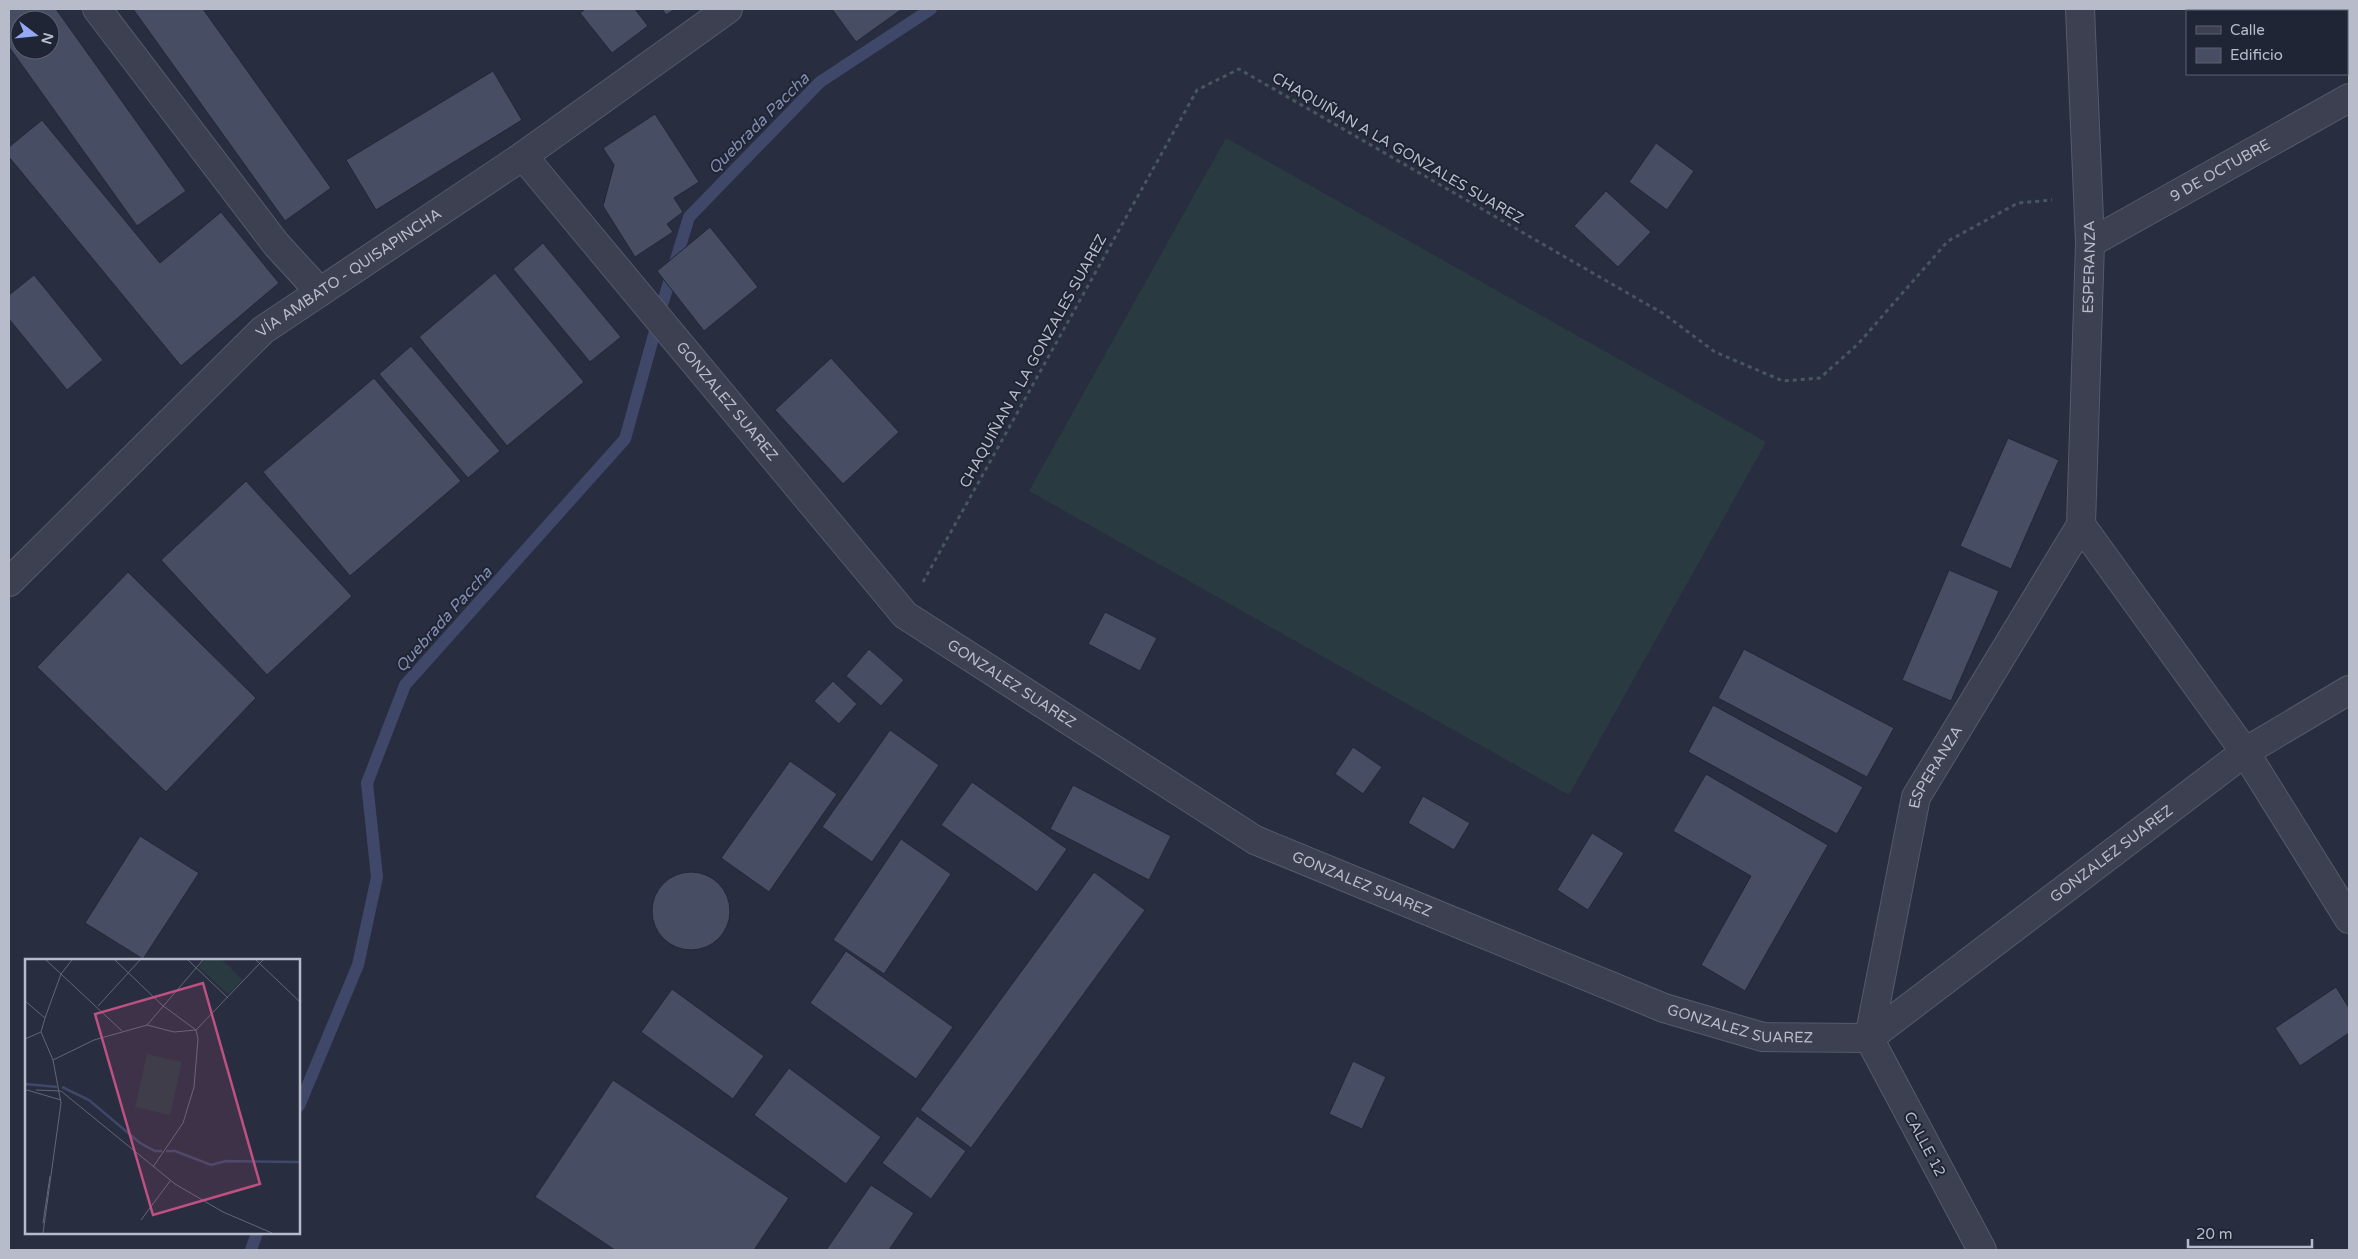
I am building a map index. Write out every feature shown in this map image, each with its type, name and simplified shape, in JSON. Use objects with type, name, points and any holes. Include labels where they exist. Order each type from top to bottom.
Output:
[{"type":"street","points":[[98,9],[247,202],[276,244],[320,292]]},
{"type":"street","name":"VÍA AMBATO - QUISAPINCHA","points":[[9,582],[263,330],[523,156],[728,9]]},
{"type":"street","name":"ESPERANZA","points":[[1869,1038],[1916,797],[2081,525],[2090,242],[2080,9]]},
{"type":"street","name":"9 DE OCTUBRE","points":[[2090,242],[2349,98]]},
{"type":"street","name":"GONZALEZ SUAREZ","points":[[523,156],[905,615],[1255,840],[1664,1008],[1763,1038],[1869,1038],[2245,752],[2349,690]]},
{"type":"street","points":[[2081,525],[2245,752],[2349,919]]},
{"type":"street","name":"CALLE 12","points":[[1869,1038],[1982,1250]]},
{"type":"path","name":"CHAQUIÑAN A LA GONZALES SUAREZ","points":[[905,615],[1197,90],[1239,70],[1664,314],[1715,352],[1783,381],[1820,378],[1858,344],[1948,241],[2018,203],[2087,196]]},
{"type":"shaded area","points":[[1226,138],[1766,442],[1569,795],[1029,491]]},
{"type":"building","points":[[9,9],[56,9],[10,10],[10,48]]},
{"type":"building","points":[[133,9],[203,9],[331,188],[285,221]]},
{"type":"building","points":[[585,9],[635,9],[648,26],[612,53],[580,13]]},
{"type":"building","points":[[662,9],[675,9],[666,15]]},
{"type":"building","points":[[832,9],[902,9],[856,42]]},
{"type":"building","points":[[60,15],[186,191],[137,226],[18,60],[60,60]]},
{"type":"building","points":[[493,71],[522,120],[376,210],[346,160]]},
{"type":"building","points":[[655,114],[699,182],[674,198],[683,212],[667,224],[673,232],[635,257],[603,206],[614,165],[603,148]]},
{"type":"building","points":[[42,120],[160,263],[221,212],[279,283],[181,366],[9,157],[9,147]]},
{"type":"building","points":[[1656,143],[1694,171],[1667,210],[1629,182]]},
{"type":"building","points":[[1606,191],[1651,232],[1618,267],[1574,226]]},
{"type":"building","points":[[710,227],[758,287],[704,331],[657,271]]},
{"type":"building","points":[[543,243],[621,337],[590,362],[513,269]]},
{"type":"building","points":[[495,273],[584,382],[507,446],[419,337]]},
{"type":"building","points":[[34,275],[103,360],[67,390],[9,319],[9,295]]},
{"type":"building","points":[[411,346],[500,451],[468,478],[379,374]]},
{"type":"building","points":[[831,358],[899,432],[843,484],[775,410]]},
{"type":"building","points":[[374,378],[461,481],[350,576],[263,472]]},
{"type":"building","points":[[2008,438],[2059,460],[2011,569],[1960,546]]},
{"type":"building","points":[[246,481],[352,596],[267,675],[161,560]]},
{"type":"building","points":[[1949,570],[1999,591],[1951,701],[1902,680]]},
{"type":"building","points":[[128,572],[256,698],[166,792],[37,667]]},
{"type":"building","points":[[1105,612],[1157,638],[1140,671],[1088,644]]},
{"type":"building","points":[[869,649],[904,680],[881,706],[846,676]]},
{"type":"building","points":[[1744,649],[1894,728],[1867,777],[1718,698]]},
{"type":"building","points":[[833,681],[857,704],[839,724],[814,701]]},
{"type":"building","points":[[1713,705],[1863,787],[1837,834],[1688,752]]},
{"type":"building","points":[[890,730],[939,765],[872,862],[822,827]]},
{"type":"building","points":[[1353,747],[1382,767],[1363,794],[1335,774]]},
{"type":"building","points":[[790,761],[837,794],[769,892],[721,858]]},
{"type":"building","points":[[1706,774],[1828,845],[1745,991],[1701,965],[1751,876],[1673,831]]},
{"type":"building","points":[[972,782],[1067,849],[1037,892],[941,825]]},
{"type":"building","points":[[1073,785],[1171,836],[1149,880],[1050,829]]},
{"type":"building","points":[[1423,796],[1470,823],[1454,850],[1408,823]]},
{"type":"building","points":[[1592,833],[1624,853],[1588,910],[1557,890]]},
{"type":"building","points":[[140,836],[199,873],[143,959],[85,923]]},
{"type":"building","points":[[901,839],[951,874],[884,974],[833,940]]},
{"type":"building","points":[[691,872],[706,875],[718,884],[727,896],[730,911],[727,926],[718,938],[706,947],[691,950],[676,947],[664,938],[655,926],[652,911],[655,896],[664,884],[676,875]]},
{"type":"building","points":[[1094,872],[1145,910],[971,1148],[920,1110]]},
{"type":"building","points":[[846,951],[953,1027],[916,1079],[810,1003]]},
{"type":"building","points":[[2336,987],[2349,1008],[2349,1033],[2300,1066],[2275,1028]]},
{"type":"building","points":[[672,989],[764,1056],[733,1099],[641,1032]]},
{"type":"building","points":[[1353,1061],[1386,1077],[1362,1129],[1329,1114]]},
{"type":"building","points":[[789,1068],[881,1137],[846,1184],[754,1115]]},
{"type":"building","points":[[613,1080],[789,1198],[754,1250],[615,1250],[535,1197]]},
{"type":"building","points":[[917,1116],[966,1151],[931,1199],[882,1163]]},
{"type":"building","points":[[871,1185],[914,1213],[889,1250],[826,1250]]},
{"type":"waterway","name":"Quebrada Paccha","points":[[663,302],[689,217],[820,82],[931,9]]},
{"type":"waterway","name":"Quebrada Paccha","points":[[300,1104],[358,965],[377,877],[367,783],[405,685],[625,439],[655,331]]},
{"type":"waterway","name":"Quebrada Paccha","points":[[251,1250],[257,1234]]}]
